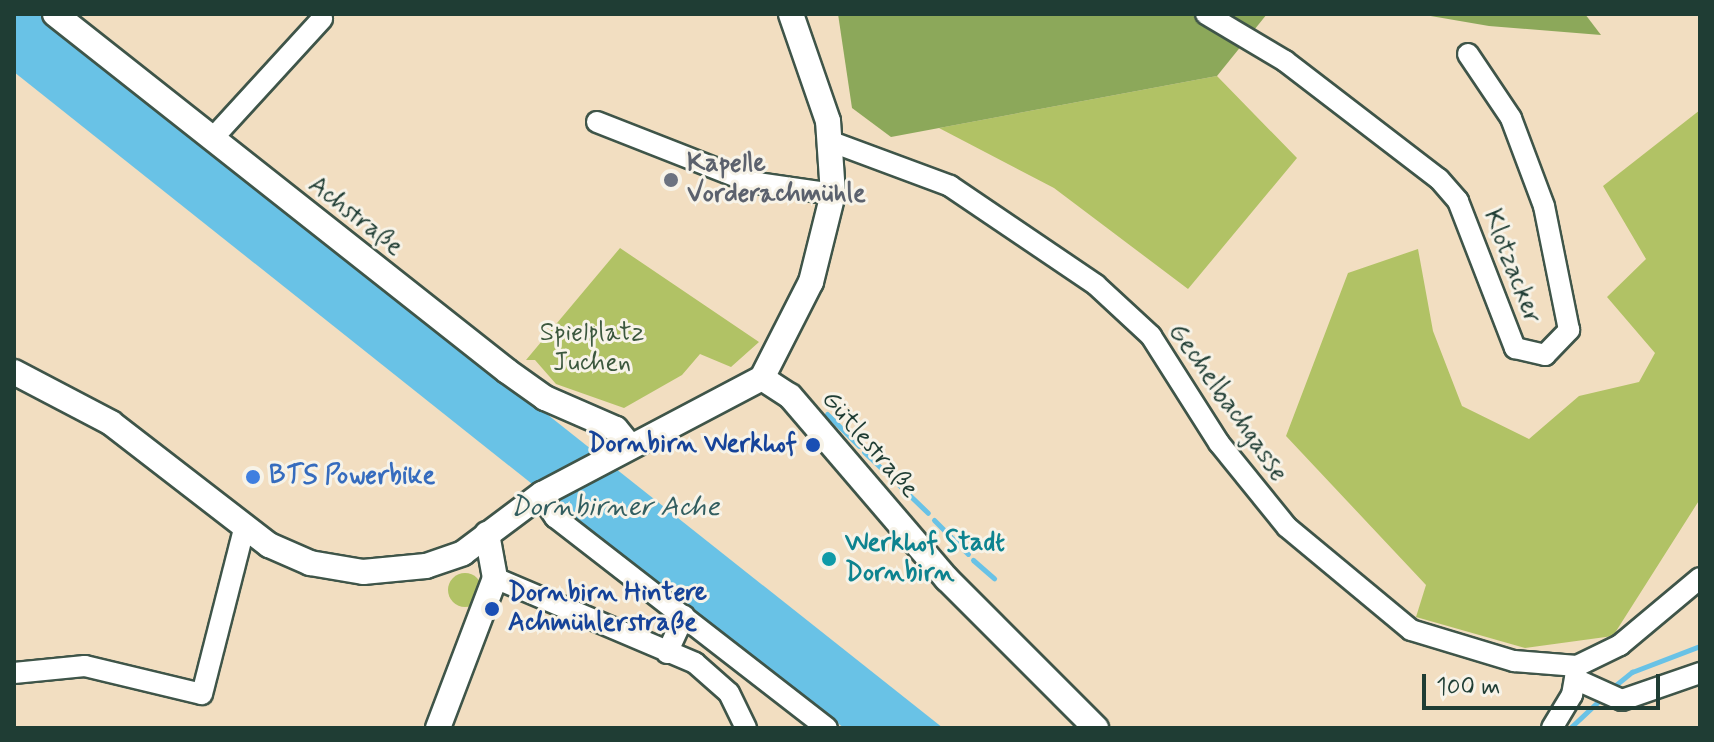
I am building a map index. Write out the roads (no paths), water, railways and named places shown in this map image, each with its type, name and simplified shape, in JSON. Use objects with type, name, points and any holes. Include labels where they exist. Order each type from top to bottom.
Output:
[{"type":"street","name":"Achstraße","points":[[55,14],[507,371],[545,398],[616,429],[621,451]]},
{"type":"street","points":[[14,372],[111,423],[244,529],[310,563],[363,572],[436,564],[487,534],[539,496],[762,378],[811,282],[833,194],[832,142],[791,14]]},
{"type":"street","name":"Klotzacker","points":[[1206,14],[1285,61],[1439,179],[1458,201],[1515,348],[1545,355],[1569,330],[1544,206],[1511,118],[1468,54]]},
{"type":"street","points":[[212,139],[322,19]]},
{"type":"street","points":[[597,122],[750,182],[833,194]]},
{"type":"street","name":"Gechelbachgasse","points":[[832,142],[950,186],[1096,285],[1151,336],[1219,443],[1278,517],[1411,630],[1514,661],[1576,673]]},
{"type":"street","name":"Gütlestraße","points":[[762,378],[790,396],[947,579],[1096,728]]},
{"type":"street","points":[[539,496],[555,517],[827,728]]},
{"type":"street","points":[[14,673],[85,666],[202,694],[244,529]]},
{"type":"street","points":[[438,728],[495,578],[487,534]]},
{"type":"street","points":[[495,578],[695,663],[729,693],[746,728]]},
{"type":"street","points":[[1552,728],[1576,673],[1620,645],[1700,578]]},
{"type":"street","points":[[667,653],[684,616]]},
{"type":"street","points":[[1576,673],[1607,694],[1645,695],[1700,673]]},
{"type":"water","name":"Dornbirner Ache","points":[[14,14],[42,14],[943,728],[844,728],[732,643],[14,72]]},
{"type":"waterway","points":[[827,414],[859,446]]},
{"type":"waterway","points":[[864,452],[891,477]]},
{"type":"waterway","points":[[899,485],[928,513]]},
{"type":"waterway","points":[[934,520],[968,554]]},
{"type":"waterway","points":[[973,560],[994,578]]},
{"type":"waterway","points":[[1612,688],[1632,672],[1700,646]]},
{"type":"waterway","points":[[1570,728],[1602,698]]},
{"type":"place","name":"Kapelle Vorderachmühle","points":[[671,180]]},
{"type":"place","name":"Dornbirn Werkhof","points":[[813,445]]},
{"type":"place","name":"BTS Powerbike","points":[[253,477]]},
{"type":"place","name":"Werkhof Stadt Dornbirn","points":[[829,559]]},
{"type":"place","name":"Dornbirn Hintere Achmühlerstraße","points":[[492,609]]},
{"type":"park label","name":"Spielplatz Juchen","points":[[592,349]]}]
